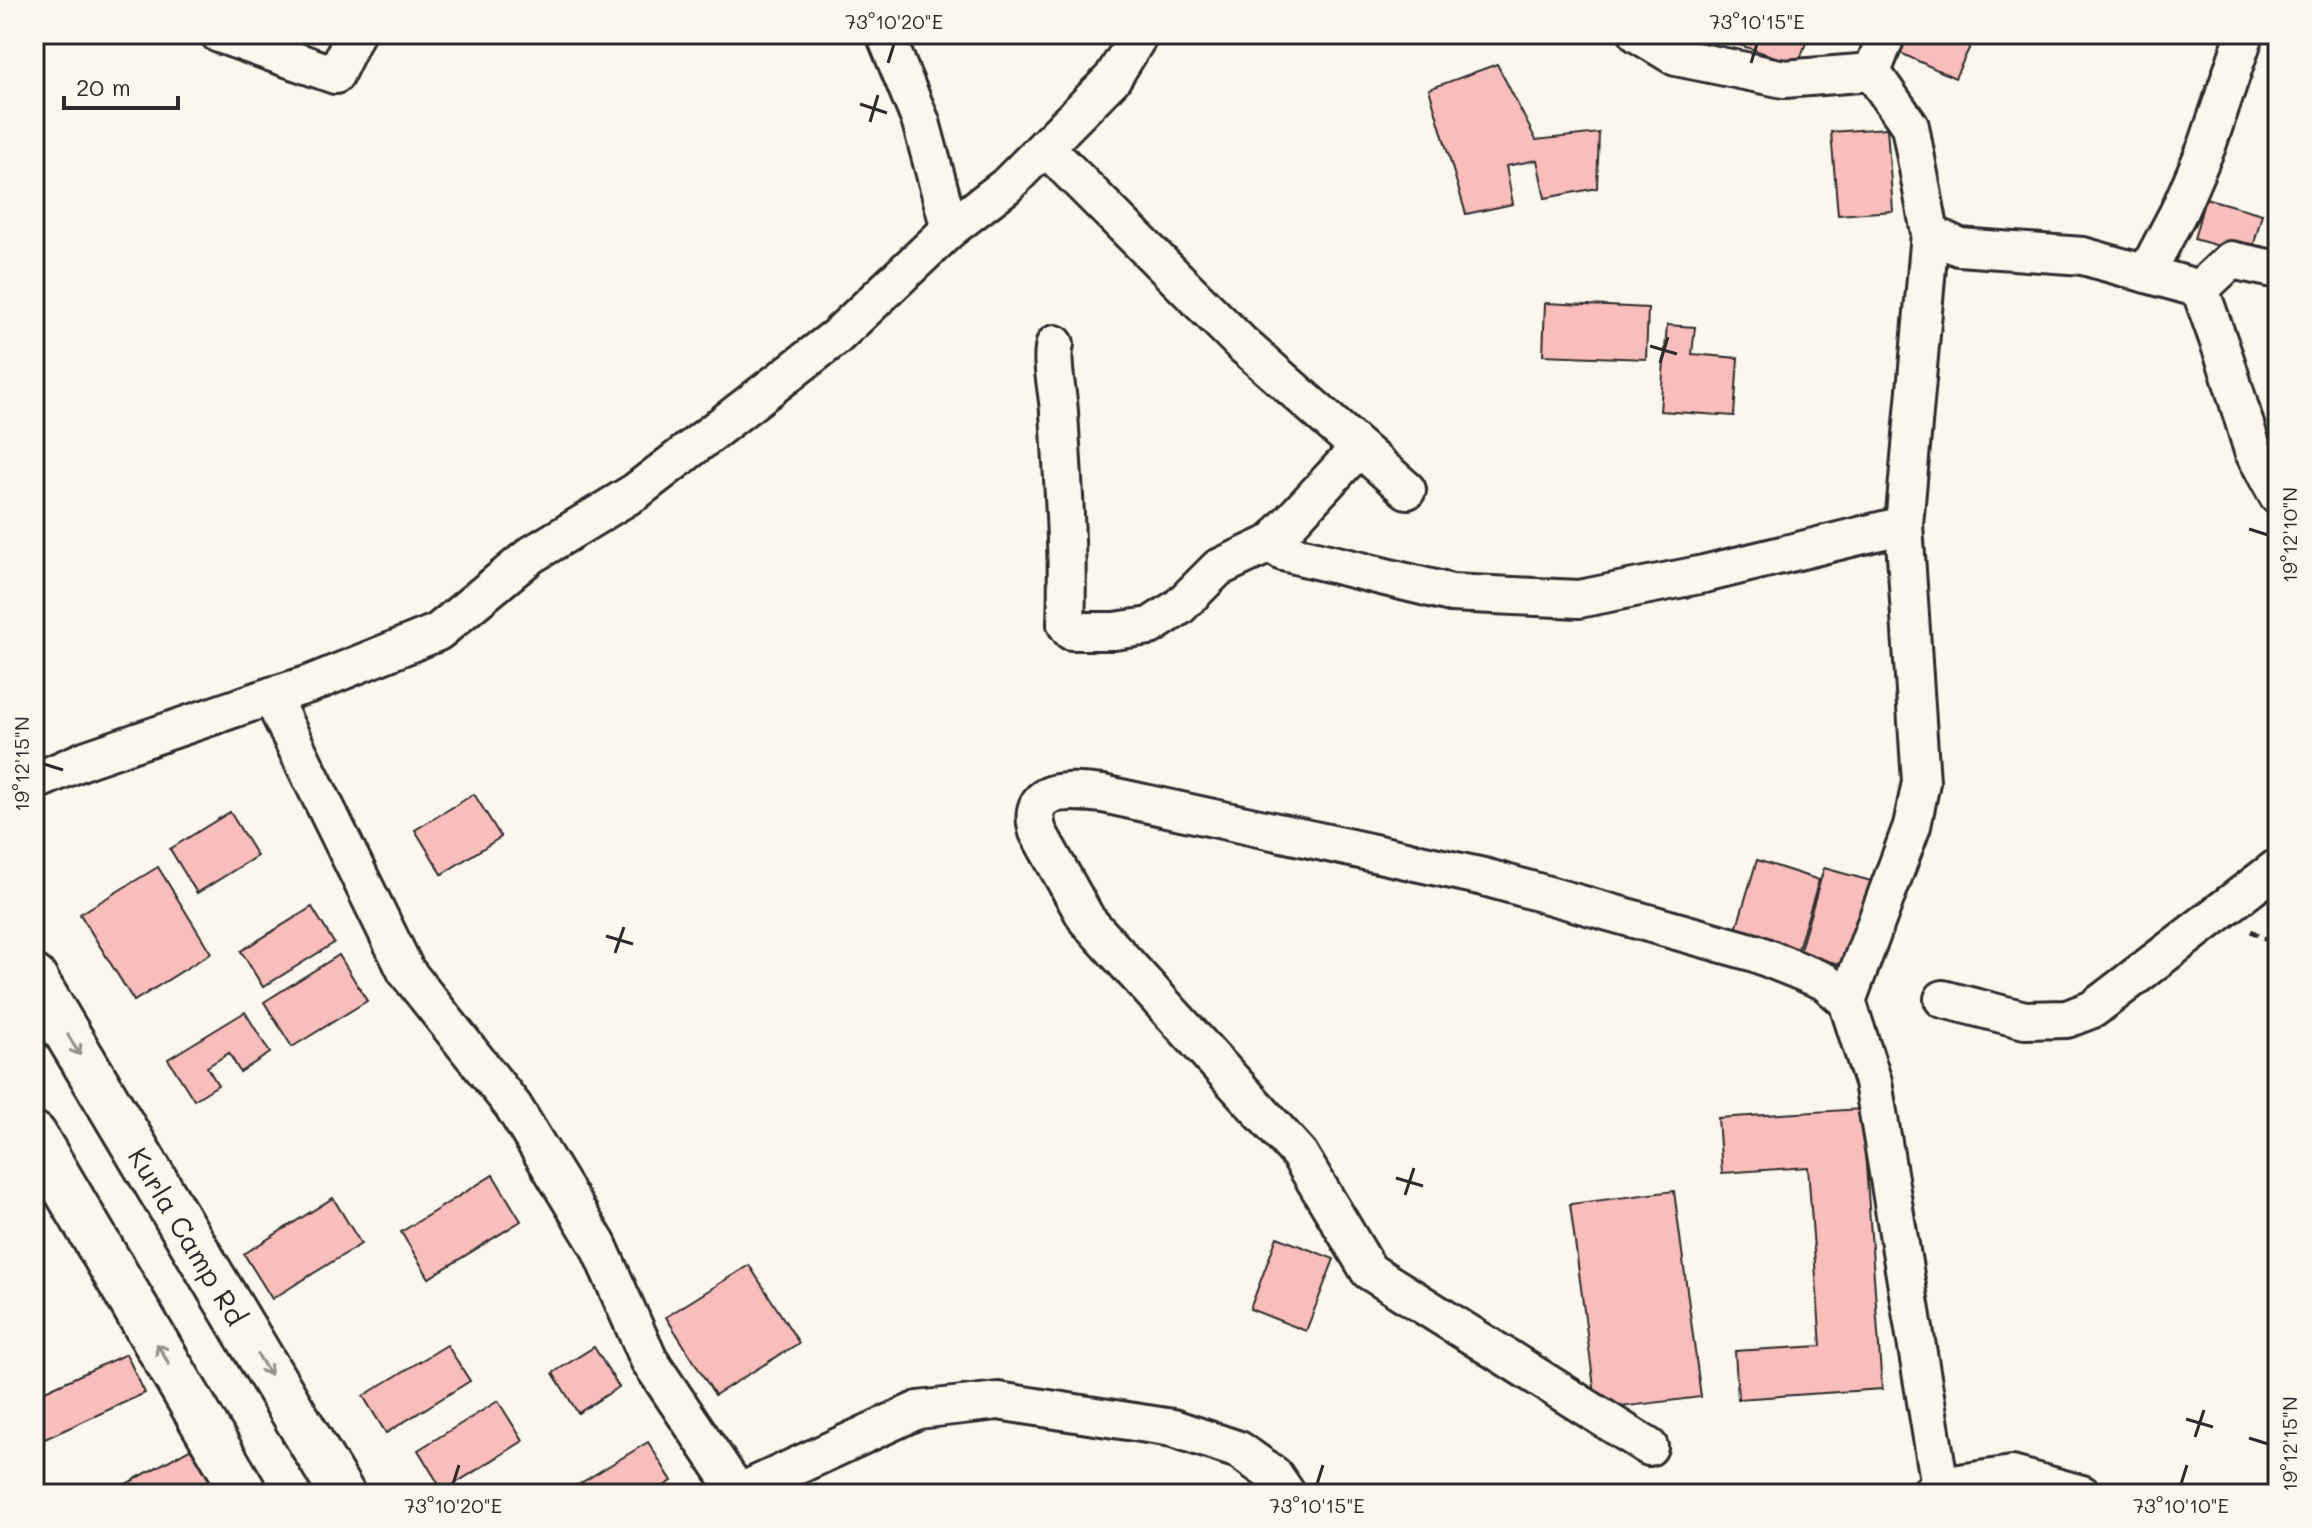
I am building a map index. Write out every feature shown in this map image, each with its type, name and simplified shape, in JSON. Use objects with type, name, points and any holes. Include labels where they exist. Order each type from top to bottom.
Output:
[{"type":"main road","name":"Kurla Camp Rd","points":[[34,978],[342,1494]]},
{"type":"main road","points":[[34,1135],[245,1494]]},
{"type":"street","points":[[219,34],[335,75],[355,34]]},
{"type":"street","points":[[885,34],[921,122],[950,229]]},
{"type":"street","points":[[34,782],[87,759],[310,684],[438,632],[531,555],[635,492],[836,337],[950,229],[1006,186],[1112,79],[1140,34]]},
{"type":"street","points":[[1638,34],[1676,57],[1784,79],[1872,72]]},
{"type":"street","points":[[1872,72],[1887,34]]},
{"type":"street","points":[[2146,274],[2179,211],[2207,146],[2245,34]]},
{"type":"street","points":[[1847,1001],[1912,826],[1921,782],[1904,525],[1930,233],[1910,126],[1872,72]]},
{"type":"street","points":[[1045,147],[1242,344],[1407,490]]},
{"type":"street","points":[[1930,233],[1959,247],[2083,256],[2200,289]]},
{"type":"street","points":[[2200,289],[2231,260],[2278,270]]},
{"type":"street","points":[[2200,289],[2253,451],[2278,496]]},
{"type":"street","points":[[1055,344],[1052,353],[1059,404],[1068,570],[1066,624],[1071,631],[1114,631],[1150,626],[1179,607],[1218,568],[1276,541],[1359,448]]},
{"type":"street","points":[[1276,541],[1277,548],[1283,552],[1451,593],[1579,599],[1704,574],[1904,525]]},
{"type":"street","points":[[271,696],[406,971],[513,1106],[598,1245],[649,1360],[738,1494],[918,1410],[998,1401],[1173,1428],[1239,1450],[1274,1475],[1287,1494]]},
{"type":"street","points":[[1649,1447],[1369,1271],[1299,1154],[1087,920],[1034,820],[1037,807],[1046,796],[1063,791],[1103,794],[1484,877],[1755,953],[1824,981],[1847,1001],[1873,1082],[1935,1490],[2012,1475],[2082,1494]]},
{"type":"street","points":[[1943,999],[2025,1020],[2067,1019],[2093,1009],[2278,867]]},
{"type":"building","points":[[1708,34],[1809,34],[1798,65]]},
{"type":"building","points":[[1904,34],[1976,34],[1955,78],[1896,51]]},
{"type":"building","points":[[1497,64],[1536,140],[1599,133],[1597,188],[1545,198],[1537,160],[1506,166],[1513,204],[1466,214],[1429,89]]},
{"type":"building","points":[[1887,128],[1893,211],[1838,215],[1831,132]]},
{"type":"building","points":[[2205,198],[2262,214],[2251,255],[2194,239]]},
{"type":"building","points":[[1545,303],[1648,308],[1646,359],[1543,355]]},
{"type":"building","points":[[1667,325],[1695,327],[1692,354],[1738,358],[1734,416],[1660,411]]},
{"type":"building","points":[[474,794],[501,837],[442,874],[415,830]]},
{"type":"building","points":[[230,812],[257,856],[197,893],[170,849]]},
{"type":"building","points":[[1757,860],[1819,880],[1797,952],[1735,933]]},
{"type":"building","points":[[158,867],[211,953],[134,1001],[80,914]]},
{"type":"building","points":[[1824,868],[1871,881],[1846,966],[1799,953]]},
{"type":"building","points":[[312,907],[334,943],[263,987],[241,951]]},
{"type":"building","points":[[339,955],[367,1001],[292,1047],[264,1002]]},
{"type":"building","points":[[245,1012],[270,1053],[240,1072],[229,1053],[207,1067],[218,1085],[194,1100],[168,1059]]},
{"type":"building","points":[[1862,1109],[1882,1389],[1738,1399],[1735,1351],[1821,1346],[1808,1167],[1722,1173],[1718,1118]]},
{"type":"building","points":[[493,1175],[521,1221],[429,1278],[401,1232]]},
{"type":"building","points":[[1674,1191],[1701,1397],[1597,1410],[1570,1204]]},
{"type":"building","points":[[333,1198],[361,1244],[272,1299],[244,1254]]},
{"type":"building","points":[[1277,1237],[1334,1259],[1306,1331],[1250,1309]]},
{"type":"building","points":[[749,1265],[799,1343],[715,1395],[666,1317]]},
{"type":"building","points":[[447,1345],[470,1381],[386,1433],[363,1396]]},
{"type":"building","points":[[594,1347],[619,1387],[578,1413],[553,1373]]},
{"type":"building","points":[[126,1354],[145,1393],[34,1444],[34,1396]]},
{"type":"building","points":[[498,1401],[523,1441],[443,1491],[418,1450]]},
{"type":"building","points":[[204,1441],[233,1494],[108,1494]]},
{"type":"building","points":[[648,1442],[672,1481],[651,1494],[563,1494]]}]
